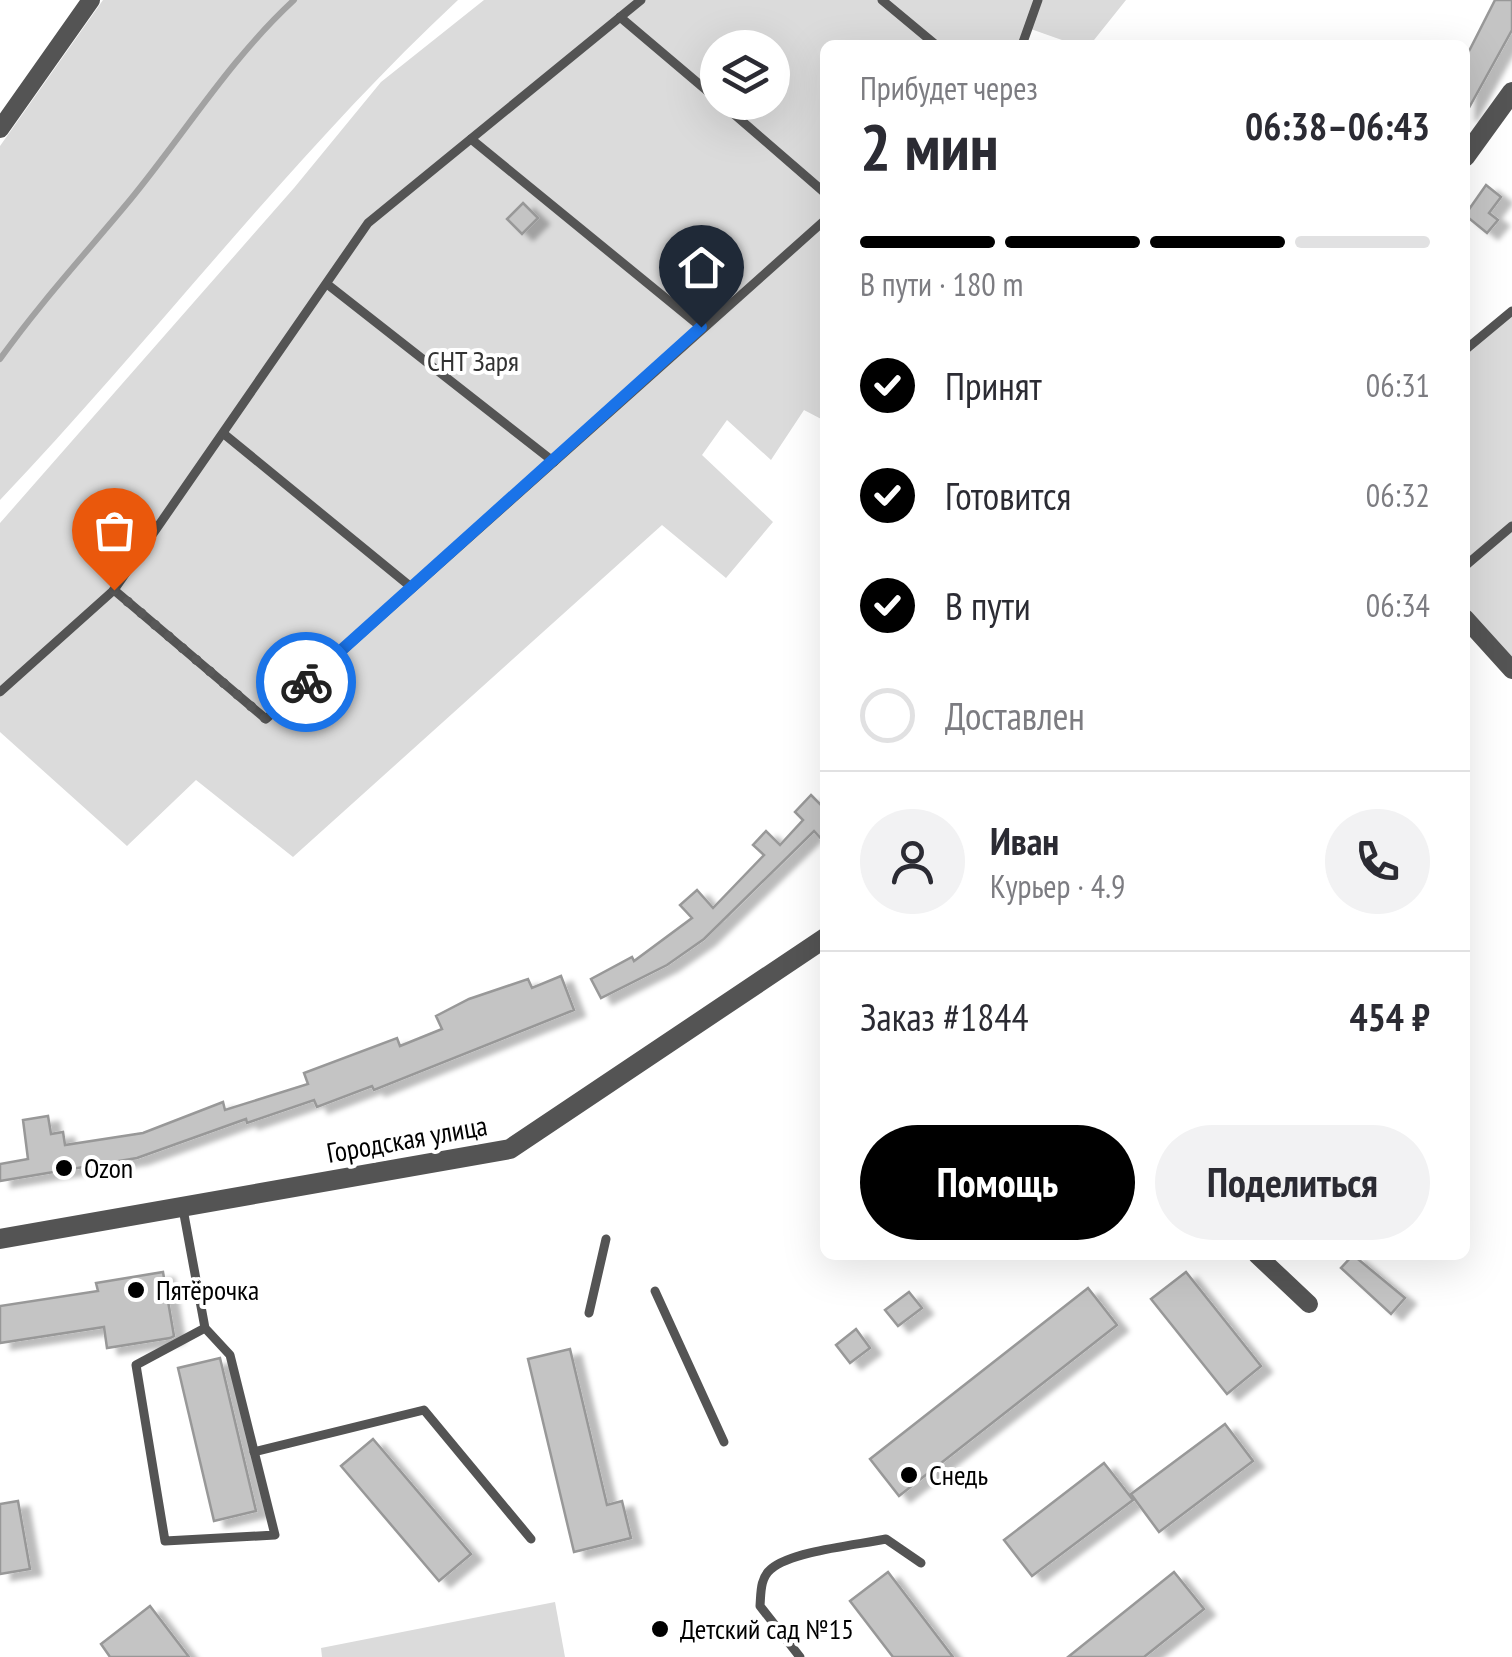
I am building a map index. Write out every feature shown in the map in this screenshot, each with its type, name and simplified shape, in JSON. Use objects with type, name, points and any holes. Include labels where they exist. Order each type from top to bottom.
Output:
[{"type":"street","points":[[0,128],[91,0]]},
{"type":"street","points":[[1470,149],[1512,92]]},
{"type":"street","points":[[1470,624],[1512,670]]},
{"type":"street","name":"Городская улица","points":[[0,1239],[510,1148],[820,941]]},
{"type":"street","points":[[1261,1260],[1309,1304]]},
{"type":"lane","points":[[0,692],[114,590],[368,224],[641,0]]},
{"type":"lane","points":[[882,0],[930,40]]},
{"type":"lane","points":[[1024,40],[1038,0]]},
{"type":"lane","points":[[620,17],[700,86]]},
{"type":"lane","points":[[740,120],[820,189]]},
{"type":"lane","points":[[472,139],[701,327]]},
{"type":"lane","points":[[114,590],[266,719],[820,224]]},
{"type":"lane","points":[[327,284],[554,462]]},
{"type":"lane","points":[[1470,346],[1512,311]]},
{"type":"lane","points":[[224,434],[411,587]]},
{"type":"lane","points":[[1470,562],[1512,526]]},
{"type":"lane","points":[[182,1207],[205,1328],[230,1355],[275,1534],[164,1541],[136,1365],[205,1328]]},
{"type":"lane","points":[[589,1314],[606,1239]]},
{"type":"lane","points":[[655,1291],[724,1442]]},
{"type":"lane","points":[[254,1452],[424,1410],[531,1539]]},
{"type":"lane","points":[[800,1657],[760,1606],[761,1586],[770,1570],[791,1559],[886,1540],[921,1563]]},
{"type":"green space","points":[[103,0],[458,0],[339,120],[0,500],[0,146]]},
{"type":"green space","name":"СНТ Заря","points":[[484,0],[1126,0],[1094,40],[1062,40],[1028,28],[1024,40],[820,40],[820,418],[804,410],[771,460],[727,420],[702,455],[773,522],[726,578],[662,525],[293,857],[196,780],[127,846],[0,732],[0,523],[294,188],[381,82]]},
{"type":"green space","points":[[1512,311],[1512,670],[1470,624],[1470,346]]},
{"type":"green space","points":[[555,1602],[565,1657],[322,1657],[321,1648]]},
{"type":"building","points":[[1495,0],[1512,0],[1512,30],[1470,106],[1470,49]]},
{"type":"building","points":[[1486,185],[1501,197],[1489,213],[1498,220],[1487,233],[1470,219],[1470,208]]},
{"type":"building","points":[[523,203],[538,218],[522,234],[507,219]]},
{"type":"building","points":[[811,795],[820,804],[820,838],[814,831],[704,939],[667,965],[601,998],[591,979],[632,957],[634,961],[692,918],[680,905],[697,890],[713,908],[764,855],[753,845],[766,831],[780,845],[803,820],[795,812]]},
{"type":"building","points":[[561,976],[574,1010],[374,1090],[372,1086],[317,1107],[314,1100],[247,1123],[246,1119],[137,1158],[0,1181],[0,1164],[28,1159],[23,1120],[48,1116],[51,1134],[63,1132],[65,1145],[143,1133],[223,1102],[225,1110],[308,1084],[304,1073],[397,1038],[400,1046],[442,1029],[436,1016],[469,999],[528,979],[532,988]]},
{"type":"building","points":[[1348,1260],[1359,1260],[1405,1298],[1391,1314],[1341,1268]]},
{"type":"building","points":[[163,1272],[174,1336],[170,1338],[107,1348],[104,1327],[0,1343],[0,1306],[98,1291],[96,1283]]},
{"type":"building","points":[[1186,1272],[1261,1366],[1227,1394],[1151,1299]]},
{"type":"building","points":[[1088,1288],[1117,1325],[899,1496],[870,1459]]},
{"type":"building","points":[[909,1292],[922,1308],[898,1326],[885,1310]]},
{"type":"building","points":[[856,1329],[870,1348],[850,1363],[836,1345]]},
{"type":"building","points":[[570,1349],[607,1505],[622,1501],[631,1538],[574,1552],[528,1359]]},
{"type":"building","points":[[220,1358],[256,1511],[214,1521],[178,1368]]},
{"type":"building","points":[[1225,1424],[1253,1461],[1159,1532],[1131,1494]]},
{"type":"building","points":[[373,1439],[471,1554],[439,1581],[341,1466]]},
{"type":"building","points":[[1104,1463],[1133,1500],[1032,1576],[1004,1540]]},
{"type":"building","points":[[18,1501],[30,1569],[0,1574],[0,1504]]},
{"type":"building","points":[[888,1572],[953,1657],[893,1657],[850,1601]]},
{"type":"building","points":[[1174,1572],[1204,1609],[1144,1657],[1068,1657]]},
{"type":"building","points":[[150,1606],[189,1657],[110,1657],[101,1644]]},
{"type":"waterway","points":[[0,359],[228,72],[294,0]]},
{"type":"way so far","points":[[114,590],[266,719],[306,682]]},
{"type":"place","name":"Ozon","points":[[64,1168]]},
{"type":"place","name":"Пятёрочка","points":[[136,1290]]},
{"type":"place","name":"Снедь","points":[[909,1475]]},
{"type":"place","name":"Детский сад №15","points":[[660,1629]]},
{"type":"route","points":[[306,682],[701,327]]}]
